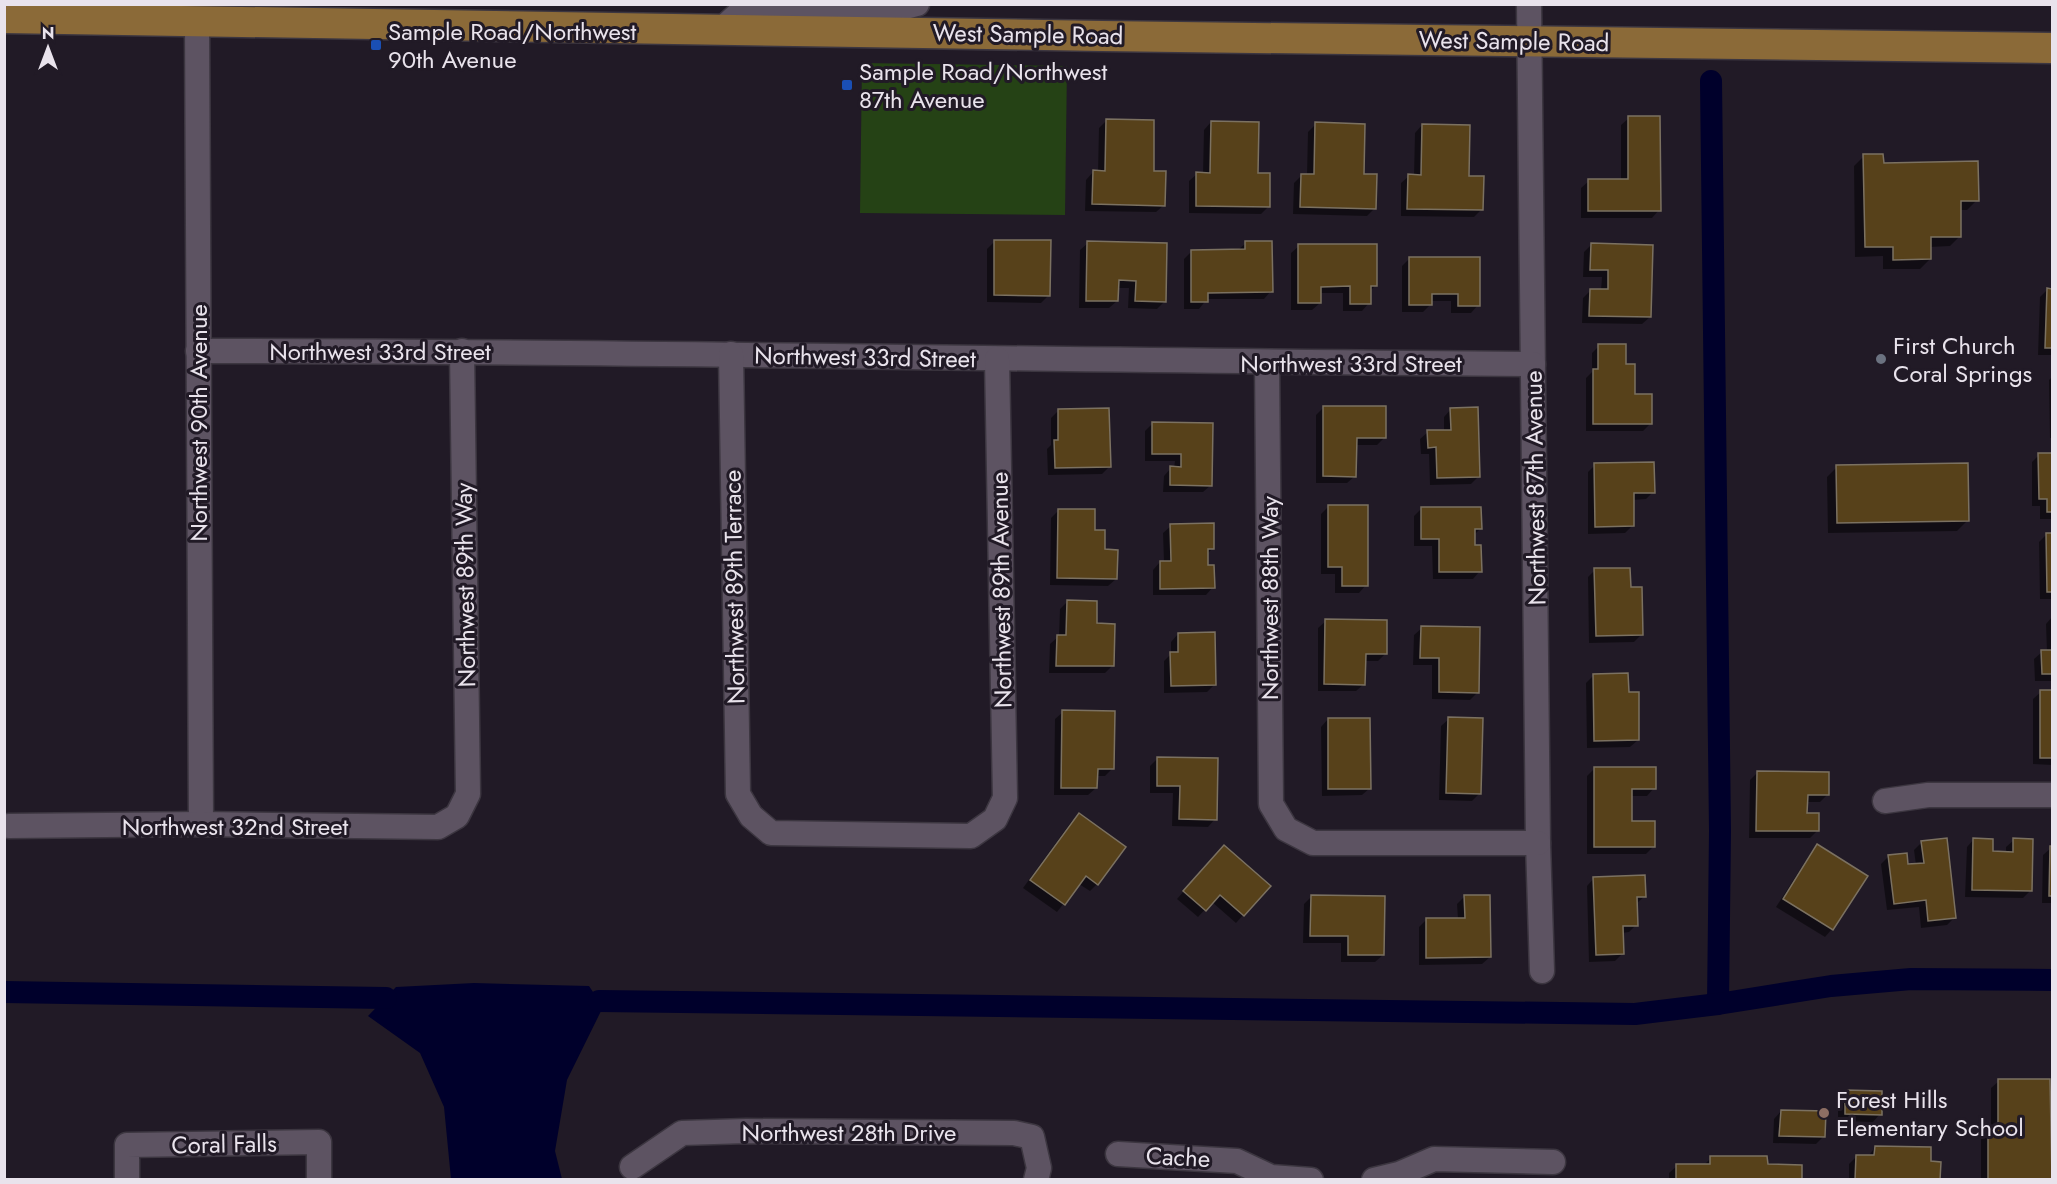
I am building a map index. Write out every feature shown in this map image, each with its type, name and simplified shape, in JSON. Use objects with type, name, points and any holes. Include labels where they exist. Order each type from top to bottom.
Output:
[{"type":"main road","name":"West Sample Road","points":[[4,18],[203,13],[722,29],[2052,48]]},
{"type":"street","points":[[722,29],[743,10],[887,12],[917,4]]},
{"type":"street","name":"Northwest 87th Avenue","points":[[1529,4],[1538,843],[1542,971]]},
{"type":"street","name":"Northwest 90th Avenue","points":[[201,824],[198,351],[203,13]]},
{"type":"street","name":"Northwest 33rd Street","points":[[198,351],[462,351],[1533,364]]},
{"type":"street","name":"Northwest 89th Way","points":[[457,816],[468,794],[462,351]]},
{"type":"street","name":"Northwest 89th Terrace","points":[[731,354],[738,794],[751,816],[771,833],[971,836],[995,819]]},
{"type":"street","name":"Northwest 89th Avenue","points":[[995,819],[1005,798],[997,359]]},
{"type":"street","name":"Northwest 88th Way","points":[[1267,362],[1271,804],[1286,829],[1313,843],[1538,843]]},
{"type":"street","points":[[1885,801],[1928,795],[2052,795]]},
{"type":"street","name":"Northwest 32nd Street","points":[[9,826],[201,824],[438,827],[457,816]]},
{"type":"street","name":"Northwest 28th Drive","points":[[632,1167],[682,1133],[746,1131],[1014,1133],[1032,1137],[1039,1168],[1036,1179]]},
{"type":"street","name":"Coral Falls","points":[[127,1179],[127,1145],[319,1142],[319,1179]]},
{"type":"street","name":"Cache","points":[[1118,1154],[1237,1161],[1271,1178],[1311,1179]]},
{"type":"street","points":[[1374,1179],[1399,1174],[1434,1159],[1471,1169],[1553,1162]]},
{"type":"green space","points":[[862,63],[1067,66],[1065,215],[860,213]]},
{"type":"water","points":[[474,983],[589,986],[603,1007],[567,1080],[555,1151],[562,1179],[451,1179],[444,1107],[420,1053],[368,1016],[396,987]]},
{"type":"building","points":[[1628,116],[1660,116],[1661,211],[1588,211],[1588,179],[1628,179]]},
{"type":"building","points":[[1106,119],[1154,120],[1154,171],[1166,171],[1165,206],[1092,204],[1093,170],[1105,171]]},
{"type":"building","points":[[1211,121],[1259,122],[1258,173],[1270,173],[1270,207],[1196,206],[1196,172],[1210,173]]},
{"type":"building","points":[[1315,122],[1365,124],[1364,174],[1377,174],[1376,209],[1300,207],[1301,174],[1314,174]]},
{"type":"building","points":[[1422,124],[1470,125],[1469,176],[1484,176],[1483,210],[1407,209],[1408,174],[1421,175]]},
{"type":"building","points":[[1863,154],[1883,154],[1884,163],[1978,161],[1979,201],[1961,201],[1961,237],[1931,237],[1931,259],[1893,260],[1893,247],[1865,247]]},
{"type":"building","points":[[994,240],[1051,240],[1050,296],[994,295]]},
{"type":"building","points":[[1087,241],[1167,243],[1166,302],[1135,301],[1136,281],[1119,280],[1118,301],[1086,301]]},
{"type":"building","points":[[1245,241],[1272,241],[1273,292],[1208,293],[1208,302],[1191,302],[1191,250],[1245,249]]},
{"type":"building","points":[[1591,243],[1653,245],[1651,317],[1589,316],[1590,289],[1608,289],[1608,270],[1590,270]]},
{"type":"building","points":[[1298,244],[1377,244],[1377,286],[1371,286],[1371,304],[1350,304],[1350,286],[1321,287],[1321,303],[1298,303]]},
{"type":"building","points":[[1409,257],[1480,257],[1480,306],[1458,306],[1458,294],[1432,294],[1432,305],[1409,305]]},
{"type":"building","points":[[2047,288],[2052,289],[2052,348],[2045,348]]},
{"type":"building","points":[[1598,344],[1626,344],[1626,364],[1635,364],[1635,394],[1652,394],[1652,424],[1593,424],[1593,369],[1598,369]]},
{"type":"building","points":[[1323,406],[1386,406],[1386,438],[1357,438],[1356,477],[1323,476]]},
{"type":"building","points":[[1478,407],[1480,477],[1437,478],[1436,447],[1428,448],[1427,430],[1451,430],[1450,408]]},
{"type":"building","points":[[1109,408],[1111,467],[1055,468],[1054,440],[1058,440],[1058,409]]},
{"type":"building","points":[[1152,422],[1213,423],[1212,486],[1170,485],[1170,466],[1181,467],[1181,454],[1152,454]]},
{"type":"building","points":[[2038,453],[2052,453],[2052,512],[2047,512],[2047,499],[2039,499]]},
{"type":"building","points":[[1654,462],[1655,493],[1634,493],[1634,526],[1595,527],[1594,463]]},
{"type":"building","points":[[1968,463],[1969,521],[1837,523],[1836,465]]},
{"type":"building","points":[[1328,505],[1368,505],[1368,586],[1342,586],[1342,567],[1328,567]]},
{"type":"building","points":[[1421,507],[1481,507],[1482,529],[1475,529],[1475,545],[1481,545],[1482,572],[1439,572],[1439,539],[1421,539]]},
{"type":"building","points":[[1058,509],[1095,509],[1095,530],[1105,530],[1105,549],[1118,550],[1117,579],[1057,578]]},
{"type":"building","points":[[1214,523],[1214,549],[1208,549],[1208,565],[1214,565],[1215,588],[1160,589],[1160,561],[1171,561],[1170,524]]},
{"type":"building","points":[[2046,533],[2052,533],[2052,592],[2047,592]]},
{"type":"building","points":[[1594,568],[1630,568],[1631,587],[1642,587],[1643,635],[1596,636]]},
{"type":"building","points":[[1067,600],[1097,601],[1097,623],[1115,624],[1114,666],[1056,666],[1057,635],[1066,635]]},
{"type":"building","points":[[1325,619],[1387,620],[1387,654],[1366,654],[1365,685],[1324,684]]},
{"type":"building","points":[[1421,626],[1480,627],[1479,693],[1439,692],[1439,658],[1420,658]]},
{"type":"building","points":[[1215,632],[1216,685],[1171,686],[1170,652],[1178,652],[1178,633]]},
{"type":"building","points":[[2041,650],[2052,650],[2052,674],[2042,674]]},
{"type":"building","points":[[1628,673],[1629,692],[1639,692],[1639,740],[1594,741],[1593,674]]},
{"type":"building","points":[[2040,690],[2052,690],[2052,758],[2040,758]]},
{"type":"building","points":[[1062,710],[1115,711],[1114,769],[1098,769],[1097,788],[1061,788]]},
{"type":"building","points":[[1448,717],[1483,718],[1481,794],[1446,793]]},
{"type":"building","points":[[1328,718],[1370,718],[1371,789],[1328,789]]},
{"type":"building","points":[[1157,757],[1218,758],[1217,820],[1179,819],[1180,786],[1157,786]]},
{"type":"building","points":[[1594,767],[1656,767],[1656,789],[1632,789],[1632,821],[1655,821],[1655,847],[1594,847]]},
{"type":"building","points":[[1757,771],[1829,772],[1829,795],[1808,795],[1807,813],[1819,813],[1819,831],[1756,831]]},
{"type":"building","points":[[1079,813],[1126,847],[1098,885],[1086,876],[1065,905],[1030,880]]},
{"type":"building","points":[[1947,838],[1956,918],[1928,921],[1926,900],[1894,904],[1888,855],[1907,853],[1908,864],[1924,863],[1921,841]]},
{"type":"building","points":[[1973,838],[1993,839],[1993,851],[2013,852],[2013,838],[2033,839],[2032,891],[1972,890]]},
{"type":"building","points":[[1817,844],[1868,876],[1833,930],[1783,899]]},
{"type":"building","points":[[1224,845],[1271,886],[1244,916],[1220,895],[1206,911],[1183,891]]},
{"type":"building","points":[[2050,846],[2052,846],[2052,896],[2049,896]]},
{"type":"building","points":[[1645,875],[1646,897],[1637,897],[1638,926],[1623,926],[1624,954],[1596,955],[1593,877]]},
{"type":"building","points":[[1311,895],[1385,896],[1384,955],[1348,955],[1348,936],[1310,936]]},
{"type":"building","points":[[1464,895],[1490,895],[1491,957],[1426,958],[1426,918],[1465,918]]},
{"type":"building","name":"Forest Hills Elementary School","points":[[1998,1079],[2050,1079],[2052,1180],[1988,1180],[1988,1130],[1998,1129]]},
{"type":"building","points":[[1845,1090],[1882,1091],[1882,1115],[1845,1114]]},
{"type":"building","points":[[1781,1110],[1826,1111],[1825,1137],[1779,1136]]},
{"type":"building","name":"Forest Hills Elementary School","points":[[1875,1146],[1931,1147],[1931,1161],[1941,1162],[1940,1180],[1855,1180],[1856,1155],[1874,1155]]},
{"type":"building","points":[[1710,1156],[1767,1156],[1768,1164],[1802,1165],[1802,1180],[1676,1180],[1676,1164],[1710,1164]]},
{"type":"waterway","points":[[1711,81],[1720,831],[1718,1004]]},
{"type":"waterway","points":[[599,1001],[1635,1014],[1718,1004],[1831,986],[1911,979],[2052,980]]},
{"type":"waterway","points":[[4,992],[386,998]]},
{"type":"place","name":"Sample Road/Northwest 90th Avenue","points":[[376,45]]},
{"type":"place","name":"Sample Road/Northwest 87th Avenue","points":[[847,85]]},
{"type":"place","name":"First Church Coral Springs","points":[[1881,359]]},
{"type":"place","name":"Forest Hills Elementary School","points":[[1824,1113]]}]
